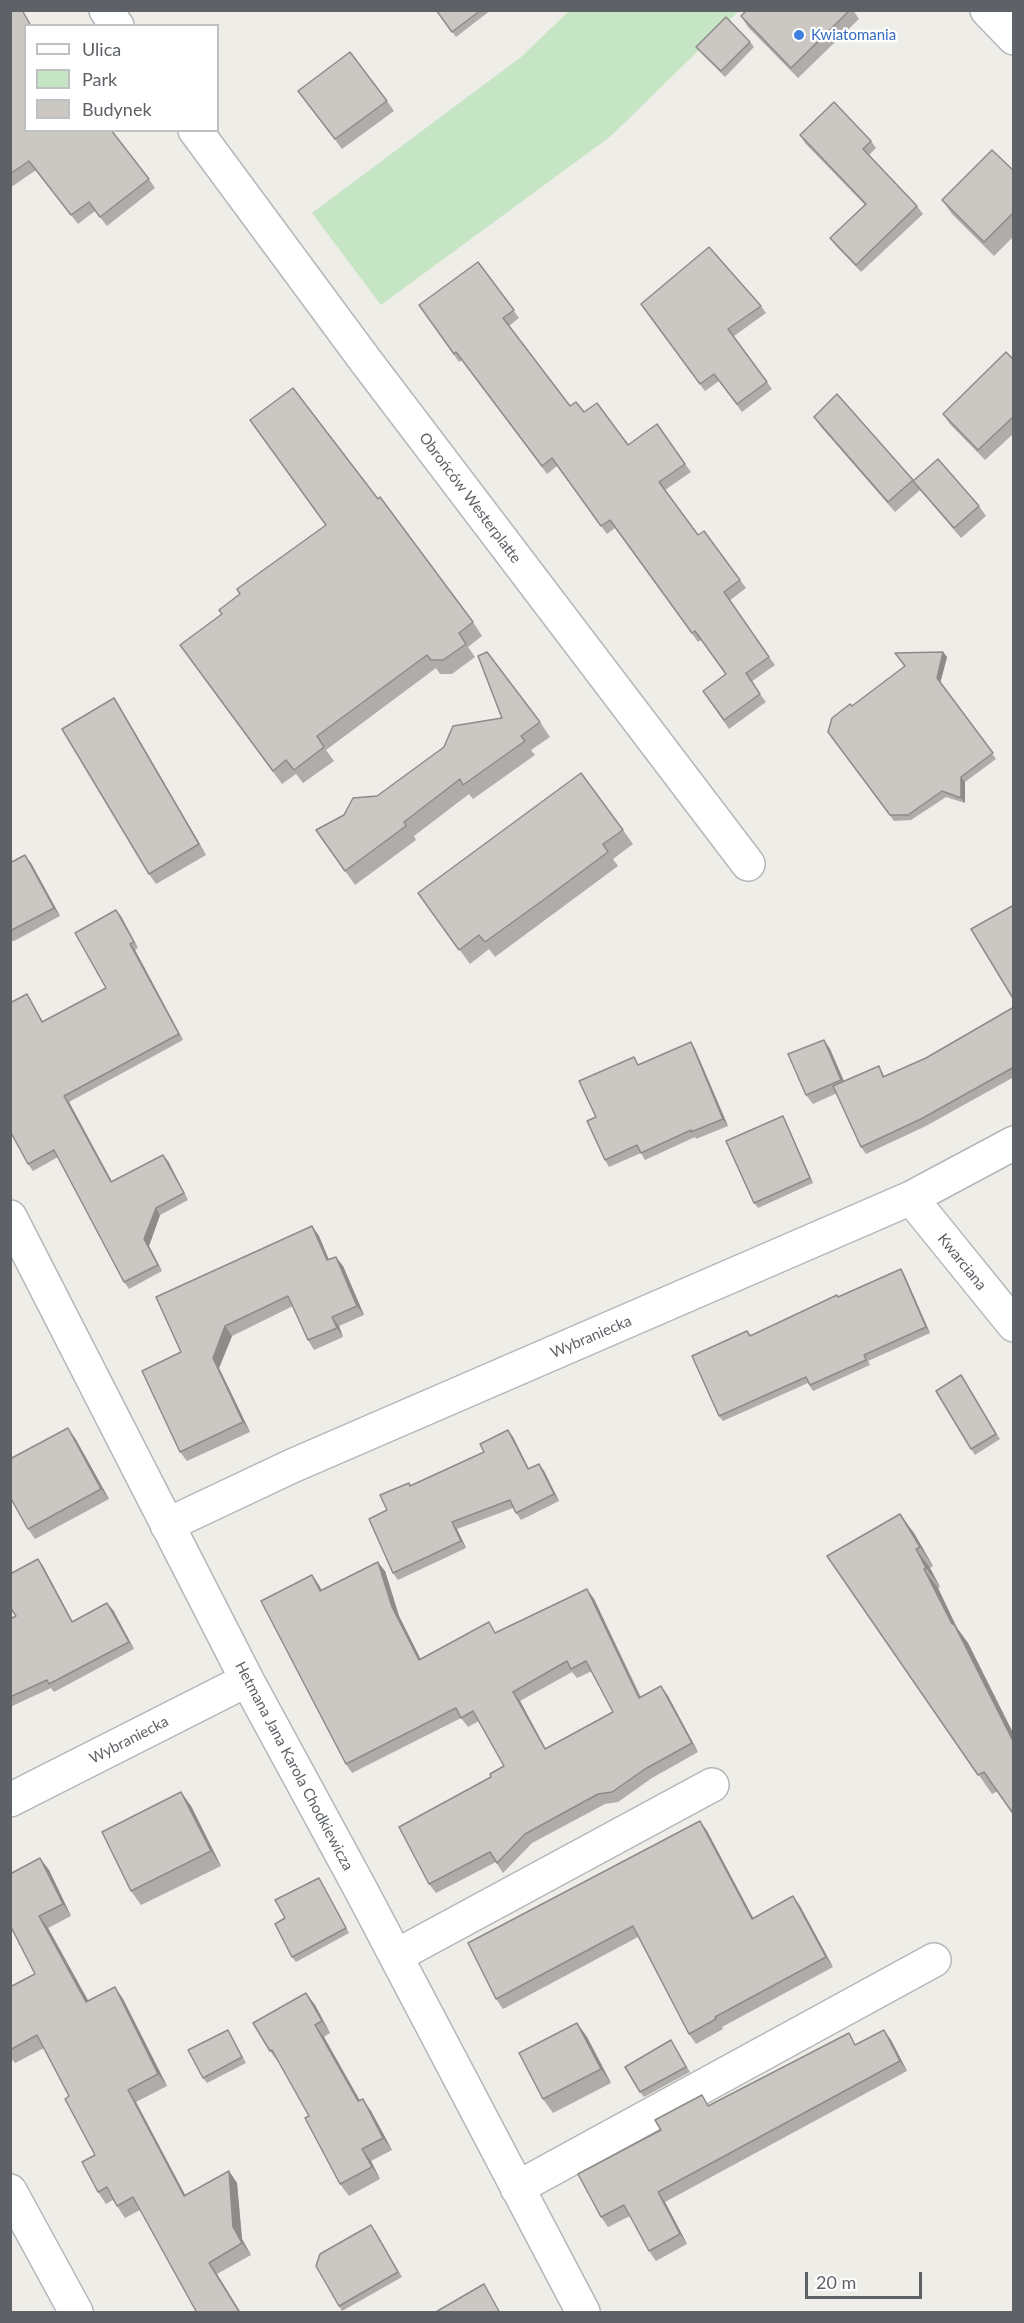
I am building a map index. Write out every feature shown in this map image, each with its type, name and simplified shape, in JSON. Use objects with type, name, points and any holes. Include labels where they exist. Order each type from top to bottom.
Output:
[{"type":"street","points":[[106,10],[116,24]]},
{"type":"street","points":[[987,10],[1014,38]]},
{"type":"street","name":"Obrońców Westerplatte","points":[[196,132],[372,369],[748,864]]},
{"type":"street","name":"Wybraniecka","points":[[166,1525],[292,1466],[911,1198],[1014,1143]]},
{"type":"street","name":"Kwarciana","points":[[911,1198],[1014,1325]]},
{"type":"street","name":"Hetmana Jana Karola Chodkiewicza","points":[[10,1217],[247,1680],[396,1956],[583,2313]]},
{"type":"street","name":"Wybraniecka","points":[[10,1800],[247,1680]]},
{"type":"street","points":[[396,1956],[712,1785]]},
{"type":"street","points":[[517,2188],[934,1960]]},
{"type":"street","points":[[10,2191],[76,2313]]},
{"type":"green space","points":[[569,11],[739,11],[611,136],[381,305],[312,213],[521,57]]},
{"type":"building","points":[[10,10],[22,10],[30,24],[24,24],[24,132],[113,132],[149,179],[100,217],[89,202],[71,215],[29,161],[10,174]]},
{"type":"building","points":[[436,10],[481,10],[452,32]]},
{"type":"building","name":"Kwiatomania","points":[[747,10],[850,10],[791,68],[741,16]]},
{"type":"building","points":[[726,17],[750,42],[721,71],[696,47]]},
{"type":"building","points":[[350,52],[387,101],[335,139],[298,91]]},
{"type":"building","points":[[834,102],[871,141],[863,149],[917,206],[856,265],[830,238],[866,204],[800,135]]},
{"type":"building","points":[[992,150],[1014,171],[1014,212],[984,242],[942,200]]},
{"type":"building","points":[[709,247],[761,306],[728,329],[767,382],[737,404],[714,374],[700,384],[641,304]]},
{"type":"building","points":[[478,262],[514,310],[503,318],[570,406],[576,402],[584,412],[597,403],[628,445],[657,424],[685,464],[659,482],[698,535],[704,531],[740,580],[724,592],[769,657],[746,673],[760,694],[724,720],[703,691],[726,674],[695,631],[692,633],[610,520],[601,526],[552,458],[542,466],[456,352],[454,354],[419,305]]},
{"type":"building","points":[[1006,352],[1014,360],[1014,416],[978,450],[943,414]]},
{"type":"building","points":[[293,388],[378,499],[380,497],[473,622],[459,633],[466,644],[443,660],[431,660],[427,655],[317,736],[324,747],[294,770],[286,760],[273,771],[180,645],[222,614],[219,610],[240,594],[237,589],[326,525],[250,420]]},
{"type":"building","points":[[837,394],[913,480],[888,502],[814,417]]},
{"type":"building","points":[[938,459],[979,506],[954,528],[913,481]]},
{"type":"building","points":[[487,652],[540,722],[521,736],[525,741],[463,785],[460,779],[404,822],[406,826],[345,871],[316,830],[344,815],[353,798],[377,796],[444,747],[453,726],[502,718],[478,656]]},
{"type":"building","points":[[943,652],[937,678],[993,753],[961,777],[961,798],[942,791],[908,815],[890,815],[828,732],[832,718],[850,704],[852,706],[905,666],[895,653]]},
{"type":"building","points":[[114,698],[199,844],[149,874],[62,729]]},
{"type":"building","points":[[581,773],[623,830],[603,844],[608,852],[485,942],[479,935],[459,950],[418,893]]},
{"type":"building","points":[[25,855],[54,908],[10,931],[10,863]]},
{"type":"building","points":[[1014,905],[1014,1000],[971,929]]},
{"type":"building","points":[[116,910],[134,942],[130,944],[179,1034],[64,1096],[111,1182],[163,1155],[184,1193],[156,1208],[144,1239],[158,1265],[124,1282],[54,1150],[28,1164],[10,1131],[10,1003],[27,994],[42,1022],[106,988],[75,933]]},
{"type":"building","points":[[1014,1007],[1014,1067],[921,1119],[861,1147],[833,1086],[879,1066],[883,1077],[926,1058]]},
{"type":"building","points":[[824,1040],[841,1080],[806,1095],[788,1054]]},
{"type":"building","points":[[691,1042],[723,1119],[691,1132],[691,1130],[641,1153],[637,1145],[605,1160],[587,1121],[596,1117],[579,1081],[634,1057],[638,1065]]},
{"type":"building","points":[[783,1116],[810,1178],[754,1203],[726,1141]]},
{"type":"building","points":[[312,1226],[327,1260],[336,1257],[357,1306],[332,1317],[337,1328],[308,1340],[288,1296],[225,1326],[213,1358],[243,1422],[180,1452],[142,1371],[181,1352],[156,1297]]},
{"type":"building","points":[[901,1269],[926,1327],[864,1355],[866,1360],[810,1385],[806,1377],[719,1416],[692,1356],[747,1331],[750,1336],[837,1295],[838,1297]]},
{"type":"building","points":[[961,1375],[996,1434],[971,1449],[936,1391]]},
{"type":"building","points":[[68,1428],[101,1489],[28,1529],[10,1497],[10,1459]]},
{"type":"building","points":[[508,1430],[528,1469],[539,1464],[554,1494],[516,1513],[510,1500],[452,1522],[461,1541],[393,1573],[369,1519],[387,1510],[380,1495],[409,1483],[410,1486],[484,1452],[480,1444]]},
{"type":"building","points":[[900,1514],[920,1547],[916,1549],[926,1568],[924,1569],[1014,1743],[1014,1815],[984,1772],[978,1775],[827,1556]]},
{"type":"building","points":[[38,1559],[72,1622],[107,1603],[129,1642],[49,1684],[47,1680],[10,1697],[10,1619],[16,1616],[10,1607],[10,1574]]},
{"type":"building","points":[[378,1562],[392,1607],[419,1660],[489,1622],[495,1633],[587,1589],[639,1698],[661,1686],[692,1743],[645,1769],[612,1792],[598,1794],[525,1834],[497,1863],[490,1852],[429,1884],[399,1827],[491,1777],[490,1774],[504,1766],[473,1711],[461,1718],[456,1708],[346,1764],[261,1601],[312,1575],[320,1591]],"holes":[[[567,1661],[571,1669],[586,1661],[613,1712],[545,1749],[513,1692]]]},
{"type":"building","points":[[181,1792],[211,1851],[131,1891],[102,1832]]},
{"type":"building","points":[[700,1821],[752,1919],[793,1896],[826,1957],[715,2017],[716,2019],[689,2034],[633,1926],[496,1999],[468,1943]]},
{"type":"building","points":[[40,1858],[63,1904],[39,1916],[86,2002],[115,1987],[158,2074],[128,2090],[184,2196],[229,2171],[233,2227],[242,2243],[209,2263],[240,2313],[197,2313],[133,2197],[117,2206],[107,2187],[98,2192],[82,2162],[95,2155],[65,2099],[69,2096],[37,2035],[10,2050],[10,1987],[35,1974],[10,1925],[10,1874]]},
{"type":"building","points":[[319,1878],[346,1928],[292,1957],[275,1924],[285,1918],[275,1900]]},
{"type":"building","points":[[306,1993],[322,2021],[315,2025],[358,2101],[363,2099],[383,2138],[362,2149],[372,2167],[340,2184],[305,2118],[309,2116],[272,2050],[270,2051],[253,2023]]},
{"type":"building","points":[[577,2023],[601,2069],[543,2099],[519,2053]]},
{"type":"building","points":[[228,2030],[242,2057],[203,2078],[188,2050]]},
{"type":"building","points":[[884,2030],[900,2061],[658,2192],[680,2234],[649,2251],[624,2205],[601,2217],[578,2174],[661,2130],[655,2120],[702,2095],[708,2106],[849,2033],[855,2045]]},
{"type":"building","points":[[671,2040],[686,2067],[640,2092],[625,2067]]},
{"type":"building","points":[[371,2225],[398,2272],[339,2306],[316,2266],[320,2254]]},
{"type":"building","points":[[484,2284],[500,2313],[434,2313]]},
{"type":"place","name":"Kwiatomania","points":[[799,35]]}]
